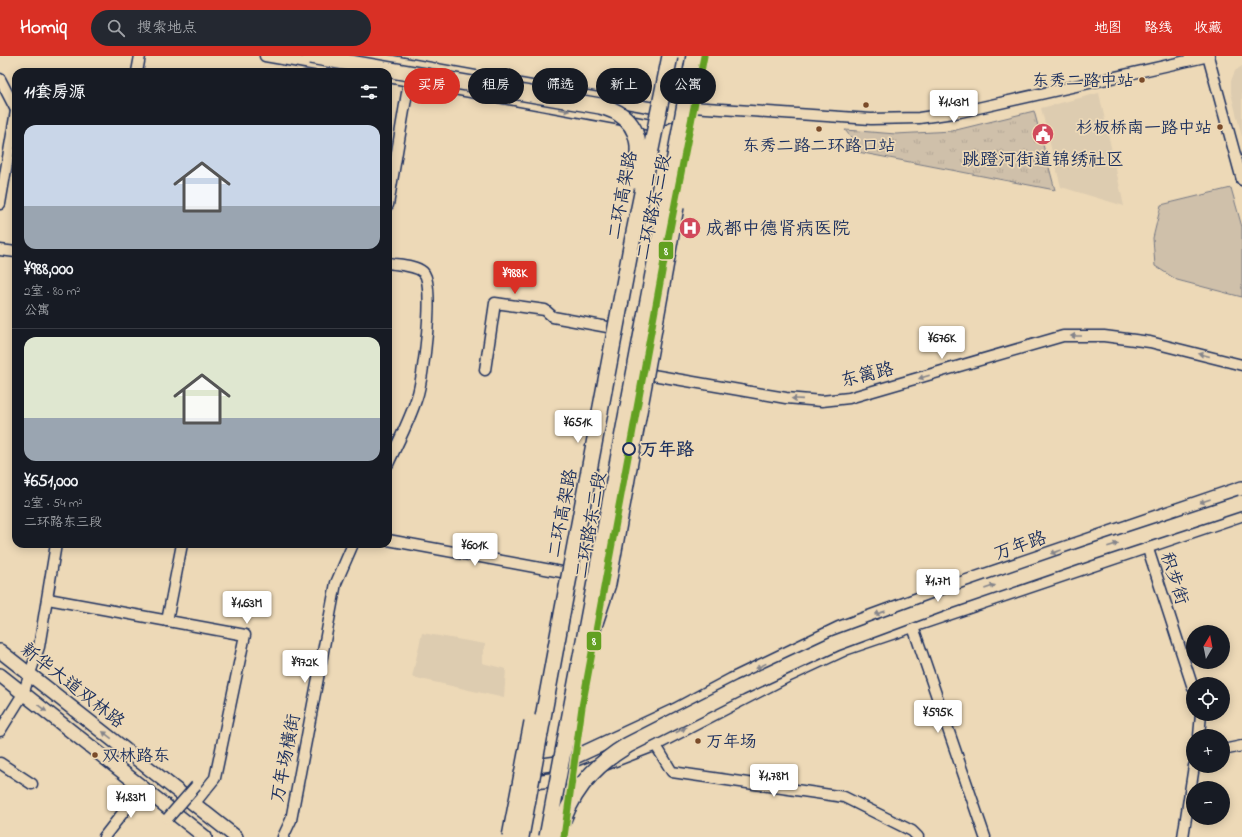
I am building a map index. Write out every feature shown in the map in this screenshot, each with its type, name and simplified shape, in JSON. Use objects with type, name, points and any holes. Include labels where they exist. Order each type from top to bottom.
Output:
[{"type":"highway","points":[[310,56],[380,68]]},
{"type":"highway","name":"二环高架路","points":[[521,837],[631,247],[670,56]]},
{"type":"highway","points":[[693,68],[694,56]]},
{"type":"highway","points":[[392,70],[600,106],[617,112],[630,123],[636,134],[639,152],[632,206],[631,247]]},
{"type":"highway","points":[[547,837],[689,104]]},
{"type":"highway","points":[[584,655],[608,584],[687,150],[690,104]]},
{"type":"highway","points":[[557,837],[566,813],[580,787],[593,771],[610,756],[628,745],[740,688],[836,643],[937,605],[1081,555],[1242,502]]},
{"type":"highway","points":[[510,837],[542,671],[562,614]]},
{"type":"main road","name":"二环路东三段","points":[[517,837],[664,56]]},
{"type":"main road","name":"二环路东三段","points":[[698,68],[701,56]]},
{"type":"main road","name":"二环路东三段","points":[[551,837],[636,372],[689,104]]},
{"type":"main road","points":[[526,783],[561,779],[655,744],[788,674],[846,648],[912,624],[1147,546],[1242,502]]},
{"type":"main road","name":"万年路","points":[[529,767],[564,762],[676,710],[732,680],[840,628],[960,584],[1242,502]]},
{"type":"main road","points":[[960,584],[952,589],[950,599],[953,604],[958,606],[968,606]]},
{"type":"main road","name":"新华大道双林路","points":[[0,651],[236,837]]},
{"type":"main road","name":"新华大道双林路","points":[[0,676],[205,837]]},
{"type":"street","points":[[138,68],[140,56]]},
{"type":"street","points":[[265,56],[334,68]]},
{"type":"street","points":[[365,56],[420,61],[654,108],[672,104]]},
{"type":"street","points":[[716,103],[871,119],[920,118],[960,112],[1208,56],[1242,180]]},
{"type":"street","points":[[392,78],[404,80]]},
{"type":"street","points":[[0,79],[12,102]]},
{"type":"street","points":[[460,90],[651,125],[684,104]]},
{"type":"street","points":[[392,181],[405,104]]},
{"type":"street","points":[[0,204],[12,127]]},
{"type":"street","points":[[0,250],[12,252]]},
{"type":"street","points":[[392,264],[417,268],[424,272],[428,281],[429,300],[424,367],[418,397],[392,455]]},
{"type":"street","points":[[485,370],[495,303],[545,310],[553,317],[613,328]]},
{"type":"street","name":"东篱路","points":[[636,372],[786,398],[822,401],[843,399],[872,392],[1063,336],[1104,336],[1150,342],[1242,365]]},
{"type":"street","points":[[392,541],[567,573]]},
{"type":"street","name":"积步街","points":[[1147,546],[1189,677]]},
{"type":"street","points":[[0,731],[23,694],[39,647],[55,548]]},
{"type":"street","points":[[167,621],[181,548]]},
{"type":"street","name":"万年场横街","points":[[283,837],[291,820],[336,582],[351,548]]},
{"type":"street","points":[[48,599],[245,635],[215,778],[194,804]]},
{"type":"street","points":[[912,624],[985,837]]},
{"type":"street","points":[[655,744],[672,772],[844,797],[912,831],[918,837]]},
{"type":"street","points":[[1230,749],[1242,746]]},
{"type":"street","points":[[0,763],[32,784]]},
{"type":"street","points":[[1183,837],[1193,773]]},
{"type":"street","points":[[168,818],[196,786]]},
{"type":"street","points":[[104,837],[142,788]]},
{"type":"shaded area","points":[[1242,66],[1242,137],[1231,93],[1231,81],[1235,71]]},
{"type":"shaded area","points":[[1099,93],[1124,206],[1061,187],[1041,108]]},
{"type":"shaded area","points":[[422,633],[485,644],[482,663],[506,669],[504,698],[412,677]]},
{"type":"green space","points":[[1034,111],[1055,190],[858,152],[855,142],[845,130],[896,134],[952,131]]},
{"type":"green space","points":[[1231,188],[1242,227],[1242,297],[1177,280],[1155,266],[1153,238],[1161,205]]},
{"type":"transit line","name":"8","points":[[564,837],[582,707],[669,234],[704,56]]},
{"type":"place","name":"东秀二路中站","points":[[1142,80]]},
{"type":"place","name":"杉板桥南一路中站","points":[[1220,127]]},
{"type":"place","name":"东秀二路二环路口站","points":[[819,129]]},
{"type":"place","name":"跳蹬河街道锦绣社区","points":[[1043,134]]},
{"type":"place","name":"成都中德肾病医院","points":[[690,228]]},
{"type":"place","name":"万年路","points":[[629,449]]},
{"type":"place","name":"万年场","points":[[698,741]]},
{"type":"place","name":"双林路东","points":[[95,755]]}]
